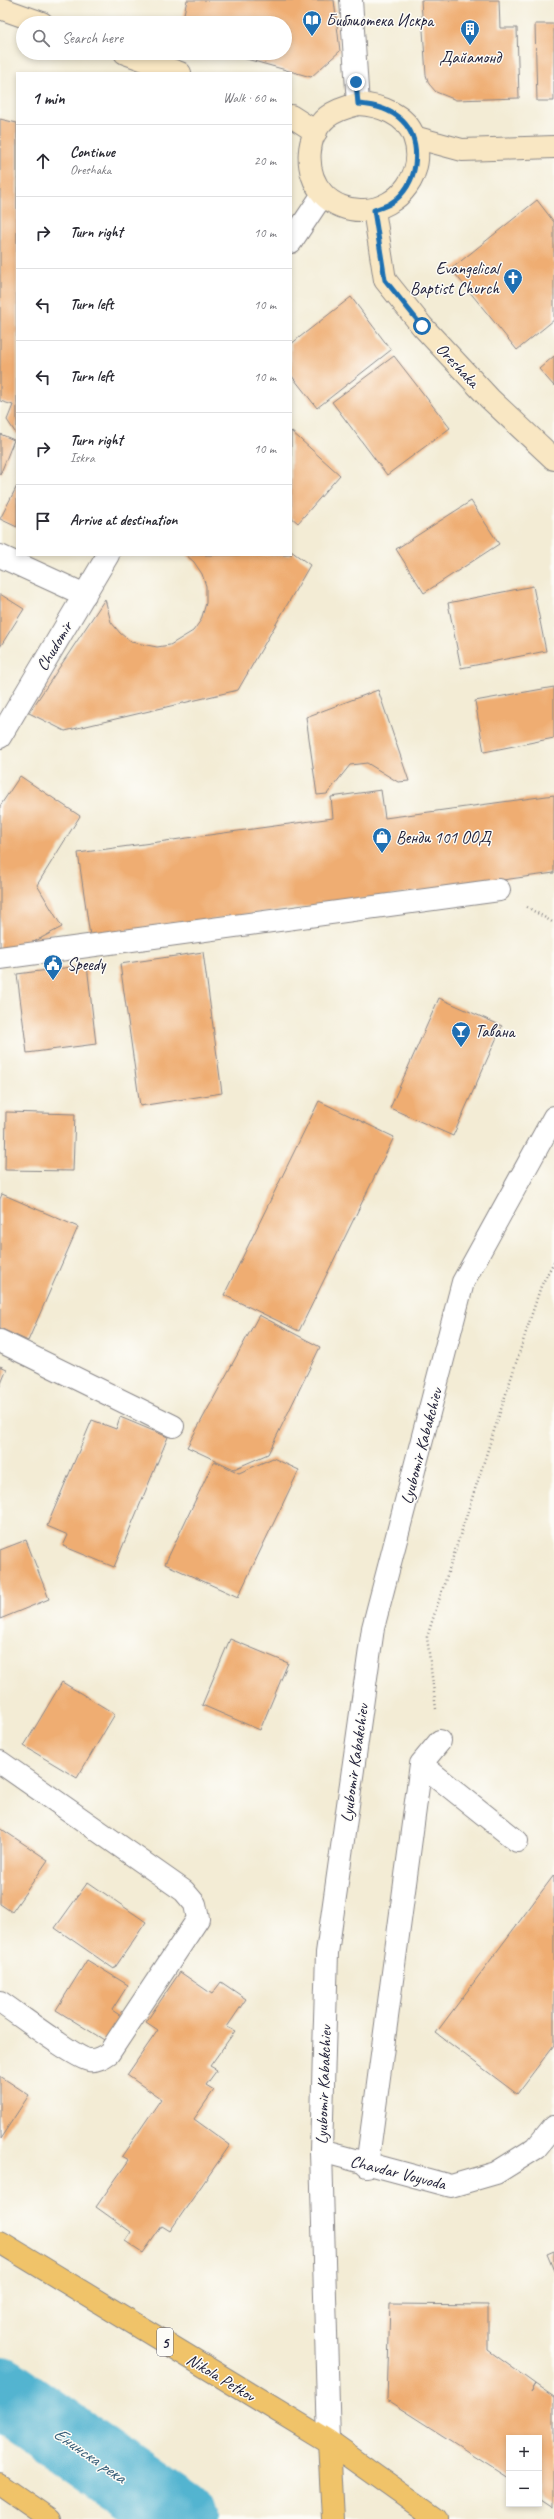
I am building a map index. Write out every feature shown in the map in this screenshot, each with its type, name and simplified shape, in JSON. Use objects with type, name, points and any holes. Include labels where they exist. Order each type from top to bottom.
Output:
[{"type":"main road","points":[[0,8],[22,16]]},
{"type":"main road","points":[[144,60],[177,72]]},
{"type":"main road","points":[[358,104],[374,105],[390,112],[403,122],[414,137],[416,155],[414,173],[405,190],[392,203],[374,210],[356,211],[338,205],[323,194],[314,180],[310,164],[310,148],[316,132],[326,118],[340,109],[358,104]]},
{"type":"main road","points":[[292,117],[316,132]]},
{"type":"main road","points":[[414,137],[462,150],[554,147]]},
{"type":"main road","name":"Oreshaka","points":[[374,210],[385,280],[422,326],[490,399],[554,459]]},
{"type":"main road","name":"Nikola Petkov","points":[[0,2242],[329,2442],[437,2519]]},
{"type":"main road","points":[[329,2442],[333,2518]]},
{"type":"main road","points":[[0,2485],[49,2519]]},
{"type":"street","points":[[351,0],[358,104]]},
{"type":"street","points":[[292,240],[323,194]]},
{"type":"street","points":[[0,556],[85,596]]},
{"type":"street","name":"Chudomir","points":[[0,736],[85,596],[107,556]]},
{"type":"street","points":[[0,958],[500,890]]},
{"type":"street","name":"Lyubomir Kabakchiev","points":[[329,2442],[321,2151],[327,1953],[373,1628],[463,1282],[554,1117]]},
{"type":"street","points":[[0,1341],[173,1426]]},
{"type":"street","points":[[368,2166],[421,1764],[440,1741]]},
{"type":"street","points":[[0,1762],[184,1890],[196,1904],[198,1919],[109,2053],[95,2060],[87,2060],[72,2051],[0,2002]]},
{"type":"street","points":[[421,1764],[517,1841]]},
{"type":"street","name":"Chavdar Voyvoda","points":[[321,2151],[368,2166],[451,2186],[496,2173],[536,2148],[554,2126]]},
{"type":"path","points":[[440,1741],[426,1637],[541,1286],[554,1262]]},
{"type":"building","name":"Библиотека Искра","points":[[187,0],[334,0],[340,51],[311,77],[250,60],[292,60],[292,16],[184,16]]},
{"type":"building","name":"Дайамонд","points":[[421,0],[499,0],[500,28],[517,28],[519,98],[456,100],[436,92],[429,84],[426,75]]},
{"type":"building","points":[[535,24],[554,24],[554,101],[537,101]]},
{"type":"building","points":[[0,119],[16,123],[16,434],[7,420],[13,405],[0,401]]},
{"type":"building","name":"Evangelical Baptist Church","points":[[537,200],[554,222],[554,320],[517,350],[451,269]]},
{"type":"building","points":[[351,297],[391,350],[317,408],[292,376],[292,343]]},
{"type":"building","points":[[394,356],[450,428],[387,475],[332,402]]},
{"type":"building","points":[[554,356],[554,386],[539,369]]},
{"type":"building","points":[[292,432],[340,475],[298,523],[292,518]]},
{"type":"building","points":[[0,434],[14,440],[0,475]]},
{"type":"building","points":[[16,488],[16,527],[0,519]]},
{"type":"building","points":[[471,501],[499,544],[424,593],[396,549]]},
{"type":"building","points":[[292,552],[310,565],[238,690],[65,731],[29,713],[105,599],[111,622],[120,633],[131,642],[157,647],[170,645],[193,631],[201,620],[206,603],[206,586],[202,574],[194,562],[187,556],[292,556]]},
{"type":"building","points":[[533,586],[546,651],[461,668],[448,603]]},
{"type":"building","points":[[0,594],[24,609],[0,647]]},
{"type":"building","points":[[554,687],[554,738],[484,752],[475,701]]},
{"type":"building","points":[[378,690],[409,781],[398,782],[367,763],[350,765],[327,794],[317,795],[306,717]]},
{"type":"building","points":[[20,776],[80,816],[37,885],[62,927],[7,956],[0,952],[0,806]]},
{"type":"building","points":[[381,790],[385,818],[554,795],[554,873],[90,936],[78,853],[333,818],[331,797]]},
{"type":"building","points":[[203,952],[222,1093],[140,1106],[120,964]]},
{"type":"building","points":[[87,965],[96,1044],[27,1053],[17,974]]},
{"type":"building","points":[[439,998],[502,1026],[453,1136],[390,1108]]},
{"type":"building","points":[[319,1101],[394,1137],[299,1331],[224,1295]]},
{"type":"building","points":[[6,1112],[75,1114],[73,1171],[5,1170]]},
{"type":"building","points":[[2,1194],[78,1227],[28,1341],[0,1328],[0,1199]]},
{"type":"building","points":[[259,1315],[320,1347],[268,1454],[234,1469],[187,1447]]},
{"type":"building","points":[[0,1366],[7,1369],[0,1386]]},
{"type":"building","points":[[120,1417],[168,1437],[114,1567],[63,1546],[68,1535],[47,1526],[92,1420],[116,1429]]},
{"type":"building","points":[[273,1458],[299,1470],[238,1597],[165,1564],[214,1461],[239,1473]]},
{"type":"building","points":[[26,1540],[49,1599],[0,1619],[0,1550]]},
{"type":"building","points":[[230,1639],[288,1663],[260,1730],[202,1705]]},
{"type":"building","points":[[62,1682],[115,1714],[77,1778],[24,1746]]},
{"type":"building","points":[[0,1828],[48,1860],[12,1912],[0,1904]]},
{"type":"building","points":[[554,1875],[554,2045],[517,2094],[436,2033]]},
{"type":"building","points":[[88,1882],[146,1922],[114,1969],[55,1928]]},
{"type":"building","points":[[87,1960],[128,1985],[112,2010],[124,2018],[109,2043],[56,2010]]},
{"type":"building","points":[[180,1972],[212,1994],[221,1982],[246,1999],[227,2027],[235,2031],[210,2066],[217,2070],[206,2085],[214,2090],[194,2119],[230,2145],[170,2231],[162,2226],[143,2253],[125,2241],[131,2232],[96,2207],[129,2160],[122,2156],[161,2099],[127,2075],[158,2030],[146,2022]]},
{"type":"building","points":[[0,2076],[29,2095],[0,2139]]},
{"type":"building","points":[[554,2251],[554,2271],[547,2254]]},
{"type":"building","points":[[390,2304],[488,2305],[488,2350],[554,2397],[554,2507],[542,2499],[542,2435],[506,2435],[506,2476],[387,2400]]},
{"type":"waterway","name":"Енинска река","points":[[0,2392],[181,2519]]},
{"type":"place","name":"Библиотека Искра","points":[[312,37]]},
{"type":"place","name":"Дайамонд","points":[[470,46]]},
{"type":"place","name":"Evangelical Baptist Church","points":[[513,295]]},
{"type":"place","name":"Венди 101 ООД","points":[[382,854]]},
{"type":"place","name":"Speedy","points":[[53,981]]},
{"type":"place","name":"Тавана","points":[[461,1048]]},
{"type":"route","points":[[356,82],[358,104],[374,105],[390,112],[403,122],[414,137],[416,155],[414,173],[405,190],[392,203],[374,210],[385,280],[422,326]]}]
